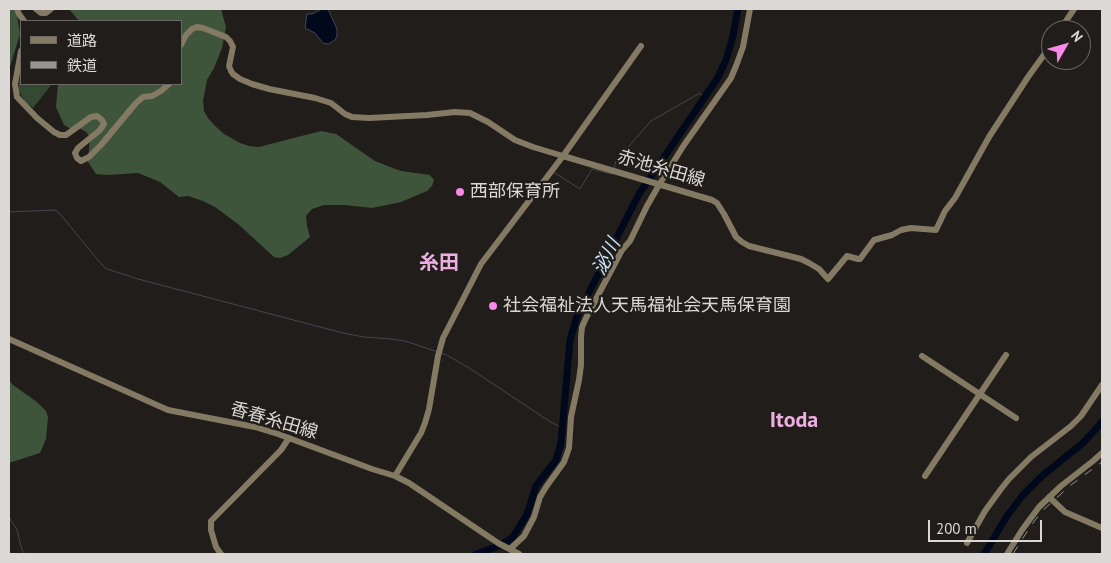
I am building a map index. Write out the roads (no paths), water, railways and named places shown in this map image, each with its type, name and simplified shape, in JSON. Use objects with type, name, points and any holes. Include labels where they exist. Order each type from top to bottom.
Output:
[{"type":"street","points":[[17,9],[23,20]]},
{"type":"street","points":[[36,9],[41,13],[46,13],[51,9]]},
{"type":"street","points":[[510,550],[524,536],[534,517],[540,497],[564,462],[569,448],[571,417],[580,380],[582,327],[622,250],[630,240],[658,184],[731,78],[743,47],[750,9]]},
{"type":"street","points":[[1067,20],[1074,9]]},
{"type":"street","name":"赤池糸田線","points":[[182,43],[186,35],[197,27],[226,37],[233,47],[229,66],[233,74],[240,79],[269,89],[316,98],[331,103],[352,117],[370,118],[455,112],[470,113],[488,122],[515,140],[533,147],[712,200],[721,208],[736,237],[742,242],[749,246],[801,259],[818,269],[828,279],[847,256],[860,259],[874,240],[911,228],[936,230],[945,211],[955,198],[989,137],[1041,59]]},
{"type":"street","points":[[395,476],[421,433],[429,409],[443,338],[481,264],[641,46]]},
{"type":"street","points":[[20,56],[15,84],[17,97],[37,118],[54,132],[66,135],[91,117],[97,116],[102,120],[104,124],[100,130],[78,148],[75,153],[80,161],[89,157],[101,146],[136,102],[143,97],[152,96],[168,85]]},
{"type":"street","name":"香春糸田線","points":[[9,339],[168,410],[255,427],[395,476],[409,483],[498,543],[519,554]]},
{"type":"street","points":[[925,476],[1006,355]]},
{"type":"street","points":[[922,356],[1016,418]]},
{"type":"street","points":[[967,543],[985,511],[1010,479],[1031,457],[1081,416],[1102,385]]},
{"type":"street","points":[[221,554],[216,547],[211,530],[211,521],[281,450],[289,438]]},
{"type":"street","points":[[1007,554],[1039,507],[1102,453]]},
{"type":"street","points":[[1049,497],[1065,512],[1102,528]]},
{"type":"water","points":[[322,9],[328,9],[337,29],[335,40],[328,44],[323,43],[315,33],[305,28],[307,14],[312,14]]},
{"type":"waterway","name":"泌川","points":[[476,554],[499,546],[512,538],[527,514],[536,486],[556,460],[561,443],[570,340],[577,316],[639,194],[717,79],[726,60],[738,9]]},
{"type":"waterway","points":[[614,168],[616,161],[651,121],[700,93],[704,98]]},
{"type":"waterway","points":[[555,173],[580,189],[592,169],[612,174]]},
{"type":"waterway","points":[[9,212],[55,210],[107,269],[138,279],[343,333],[405,341],[438,352]]},
{"type":"waterway","points":[[441,354],[445,354],[469,368],[562,428]]},
{"type":"waterway","points":[[984,554],[1007,516],[1023,495],[1042,476],[1084,442],[1102,422]]},
{"type":"waterway","points":[[9,517],[17,530],[22,550],[25,554]]},
{"type":"railway","points":[[1013,554],[1042,511],[1071,485],[1102,462]]},
{"type":"place","name":"西部保育所","points":[[460,192]]},
{"type":"place","name":"社会福祉法人天馬福祉会天馬保育園","points":[[493,306]]},
{"type":"district","name":"糸田","points":[[439,263]]},
{"type":"district","name":"Itoda","points":[[794,421]]}]
